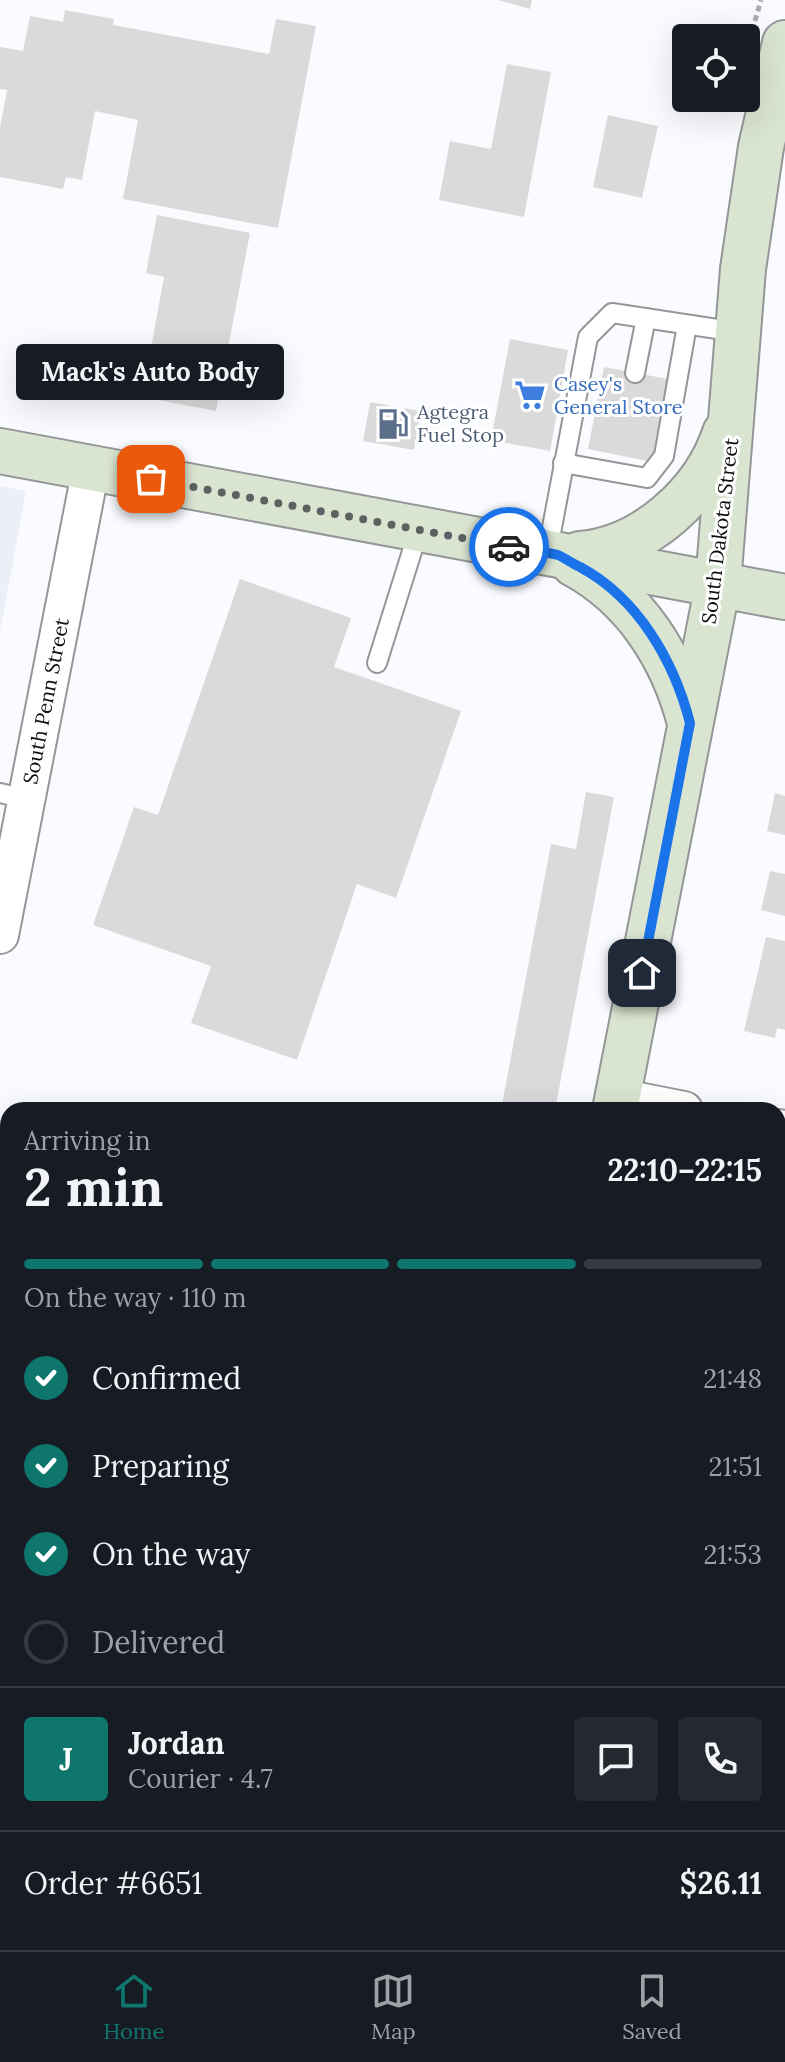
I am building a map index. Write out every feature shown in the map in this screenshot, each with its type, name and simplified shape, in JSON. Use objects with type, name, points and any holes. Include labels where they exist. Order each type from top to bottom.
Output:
[{"type":"street","name":"South Dakota Street","points":[[616,1102],[718,584],[743,269],[761,147],[785,43]]},
{"type":"street","points":[[552,555],[600,552],[653,529],[691,493],[721,446],[734,405]]},
{"type":"street","points":[[0,451],[785,597]]},
{"type":"street","name":"South Penn Street","points":[[0,935],[13,796],[91,468]]},
{"type":"street","points":[[552,555],[593,574],[643,622],[681,689],[690,723]]},
{"type":"lane","points":[[552,555],[563,463],[588,337],[612,313],[737,332]]},
{"type":"lane","points":[[635,373],[646,318]]},
{"type":"lane","points":[[563,463],[618,464],[647,478],[664,456],[687,325]]},
{"type":"lane","points":[[377,663],[419,529]]},
{"type":"shaded area","points":[[0,486],[26,491],[0,632]]},
{"type":"building","points":[[498,0],[532,0],[530,9]]},
{"type":"building","points":[[65,10],[114,19],[113,25],[269,54],[276,19],[316,26],[278,228],[123,199],[138,120],[95,111],[82,180],[66,177],[63,189],[0,177],[0,128],[7,90],[0,89],[0,47],[23,51],[30,16],[63,22]]},
{"type":"building","points":[[507,64],[551,72],[524,217],[439,200],[450,141],[491,149]]},
{"type":"building","points":[[608,115],[658,126],[642,198],[593,187]]},
{"type":"building","points":[[157,215],[250,233],[216,411],[142,397],[164,277],[146,273]]},
{"type":"building","name":"Casey's General Store","points":[[510,339],[568,350],[550,451],[491,440]]},
{"type":"building","points":[[604,367],[668,379],[652,462],[588,449]]},
{"type":"building","points":[[370,402],[421,411],[414,450],[363,441]]},
{"type":"building","points":[[240,579],[351,618],[334,667],[461,711],[396,898],[357,884],[297,1060],[191,1023],[211,966],[93,925],[134,807],[158,815]]},
{"type":"building","points":[[586,792],[614,797],[557,1102],[503,1102],[551,844],[576,849]]},
{"type":"building","points":[[775,793],[785,796],[785,835],[767,831]]},
{"type":"building","points":[[770,871],[785,874],[785,916],[761,910]]},
{"type":"building","points":[[766,937],[785,941],[785,1030],[777,1028],[775,1038],[744,1031]]},
{"type":"way so far","points":[[151,479],[509,547]]},
{"type":"place","name":"Casey's General Store","points":[[530,395]]},
{"type":"place","name":"Agtegra Fuel Stop","points":[[393,424]]},
{"type":"place","name":"Mack's Auto Body","points":[[151,479]]},
{"type":"route","points":[[509,547],[558,555],[593,574],[643,622],[681,689],[690,723],[642,973]]}]
